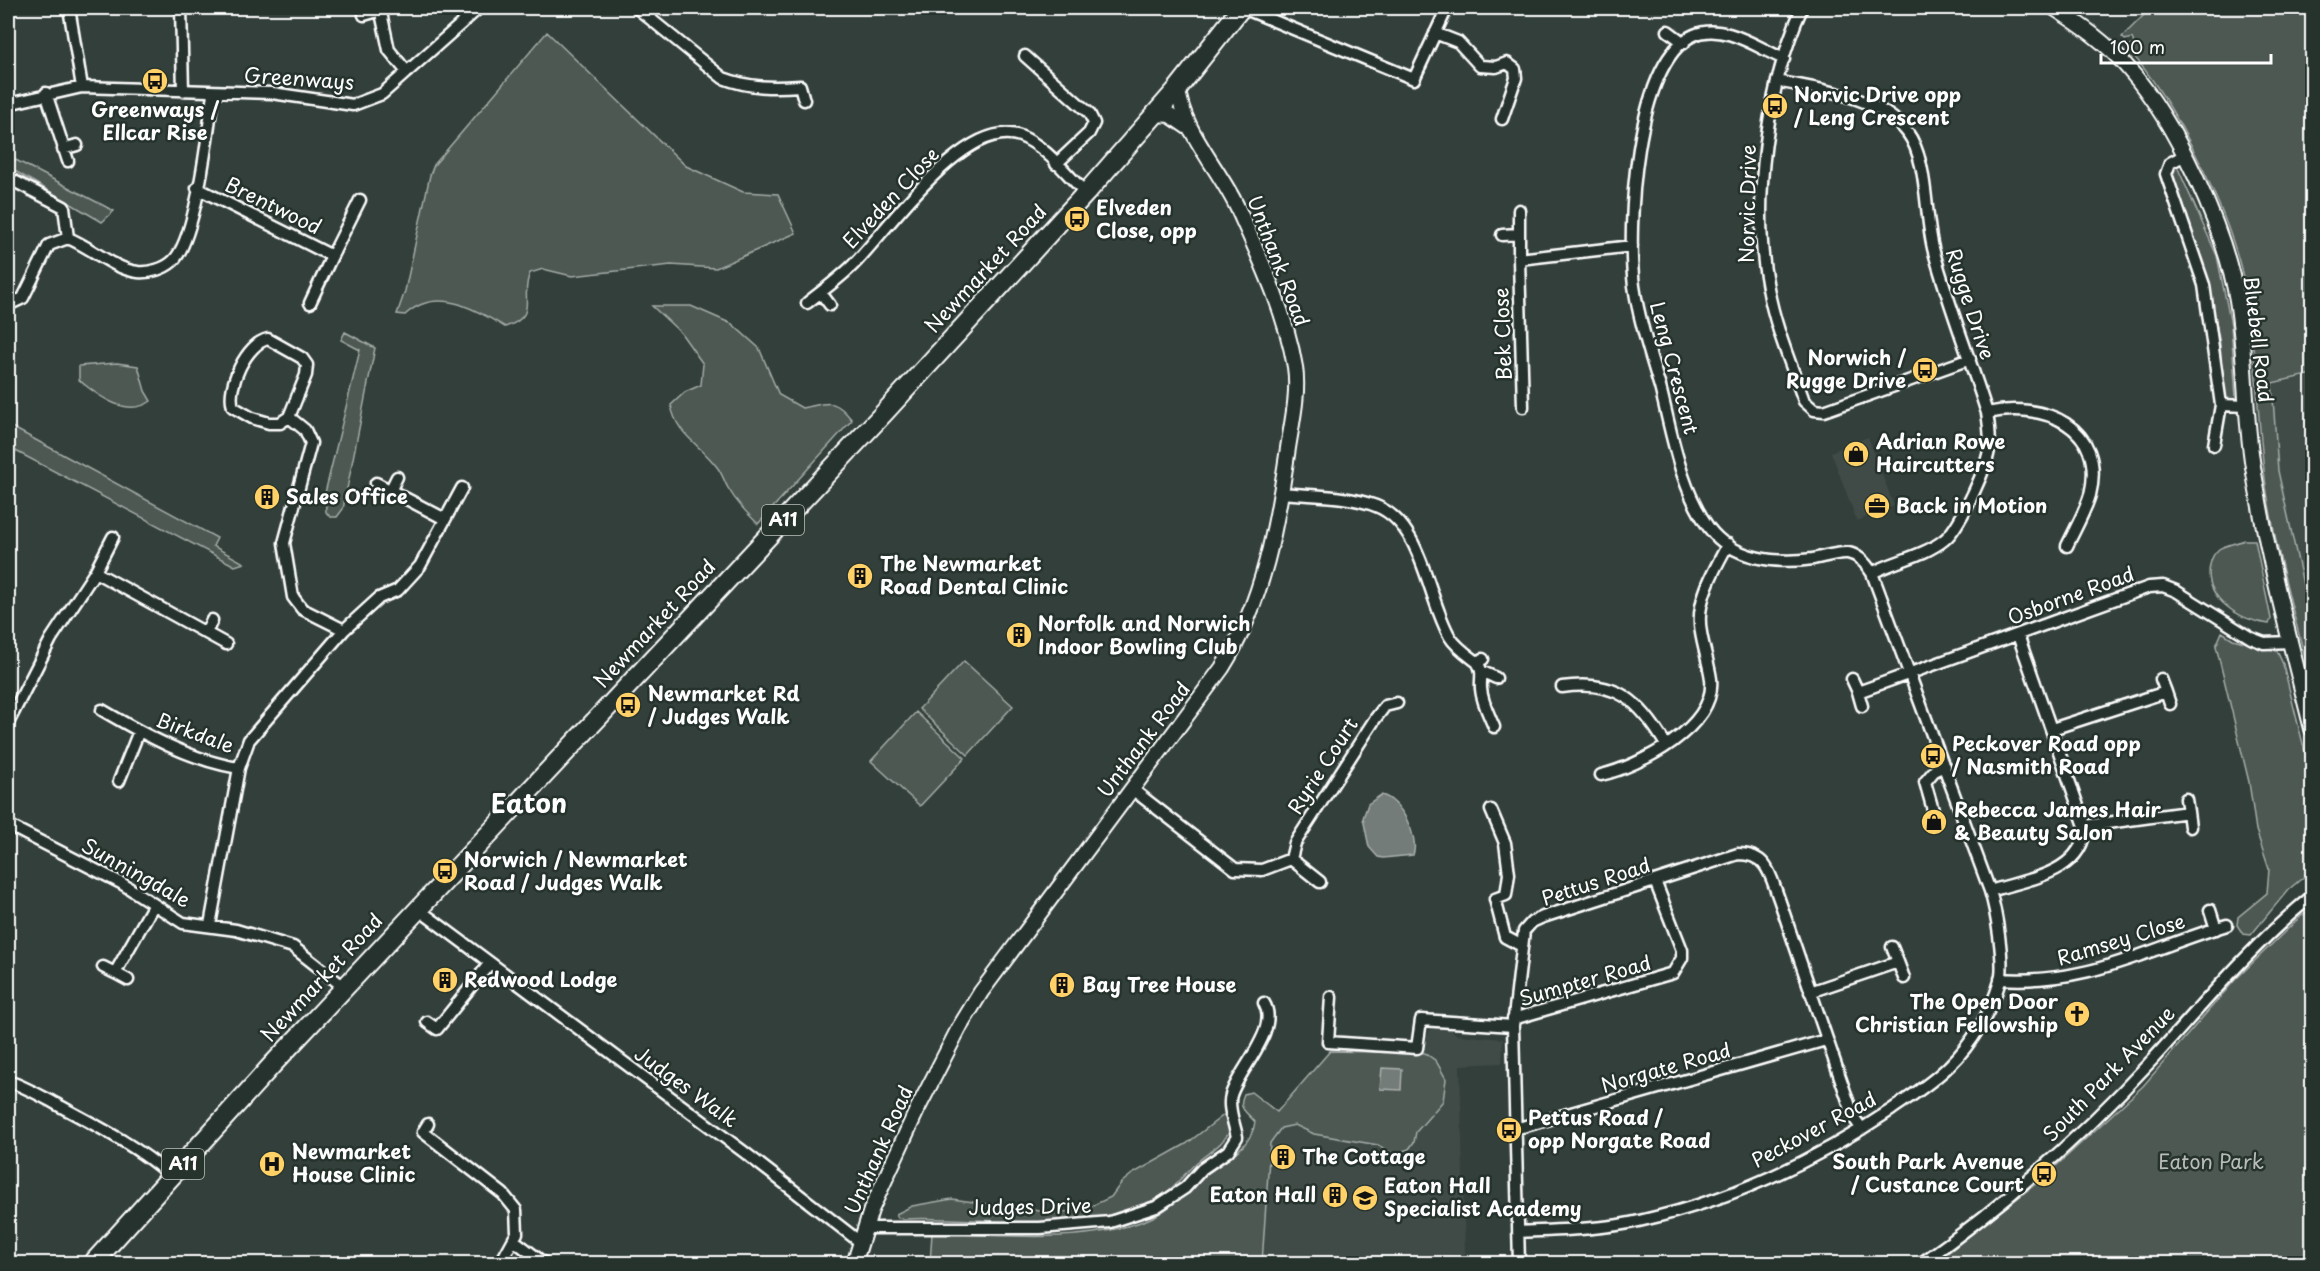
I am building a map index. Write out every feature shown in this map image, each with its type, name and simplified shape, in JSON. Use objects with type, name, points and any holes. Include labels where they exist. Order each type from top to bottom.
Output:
[{"type":"highway","name":"Newmarket Road","points":[[92,1263],[418,909],[883,414],[1086,193],[1178,88],[1242,8]]},
{"type":"street","points":[[69,8],[82,87]]},
{"type":"street","points":[[181,8],[183,91]]},
{"type":"street","name":"Greenways","points":[[8,104],[46,93],[82,87],[288,94],[352,105],[382,94],[479,8]]},
{"type":"street","points":[[637,8],[723,78],[761,88],[800,84],[804,100]]},
{"type":"street","points":[[1242,8],[1414,79],[1447,8]]},
{"type":"street","name":"Norvic Drive","points":[[1803,8],[1777,81],[1765,160],[1764,264],[1774,318],[1804,401],[1814,410],[1824,411],[1970,359]]},
{"type":"street","name":"Bluebell Road","points":[[2054,8],[2097,38],[2127,66],[2154,102],[2207,205],[2232,275],[2239,319],[2253,466],[2291,642],[2313,729]]},
{"type":"street","points":[[364,15],[380,9],[389,50],[407,72]]},
{"type":"street","points":[[1668,31],[1684,43],[1694,35],[1722,33],[1784,59]]},
{"type":"street","points":[[1435,33],[1458,42],[1480,66],[1496,67],[1508,63],[1515,69],[1516,78],[1502,119]]},
{"type":"street","name":"Leng Crescent","points":[[1684,43],[1662,72],[1643,126],[1634,184],[1632,246],[1637,302],[1687,486],[1711,530],[1742,552],[1763,560],[1794,561],[1849,553],[1865,563],[1872,573],[1911,673]]},
{"type":"street","points":[[1024,56],[1089,113],[1094,123],[1089,133],[1056,164]]},
{"type":"street","name":"Rugge Drive","points":[[1777,81],[1860,101],[1885,112],[1907,132],[1920,161],[1934,252],[1987,413],[1990,437],[1987,458],[1980,478],[1951,532],[1937,544],[1872,573]]},
{"type":"street","name":"Unthank Road","points":[[854,1263],[862,1235],[917,1110],[964,1019],[994,972],[1222,668],[1242,632],[1260,587],[1281,493],[1295,394],[1295,369],[1292,351],[1278,309],[1238,208],[1181,109],[1178,88]]},
{"type":"street","points":[[46,93],[68,161]]},
{"type":"street","name":"Brentwood","points":[[68,238],[132,270],[154,271],[173,261],[180,252],[193,216],[213,93]]},
{"type":"street","name":"Unthank Road","points":[[1156,114],[1178,119],[1195,134]]},
{"type":"street","name":"Elveden Close","points":[[807,303],[851,267],[919,190],[952,157],[975,143],[995,135],[1019,135],[1040,147],[1086,193]]},
{"type":"street","points":[[63,149],[77,145]]},
{"type":"street","points":[[2183,156],[2170,163],[2167,181],[2204,285],[2221,405],[2214,444]]},
{"type":"street","points":[[8,180],[64,207],[68,238],[50,245],[23,298],[8,305]]},
{"type":"street","name":"Brentwood","points":[[197,188],[332,255]]},
{"type":"street","name":"Brentwood","points":[[310,303],[360,200]]},
{"type":"street","name":"Bek Close","points":[[1519,210],[1523,407]]},
{"type":"street","points":[[1502,235],[1519,234]]},
{"type":"street","name":"Bek Close","points":[[1519,259],[1632,246]]},
{"type":"street","points":[[821,293],[831,305]]},
{"type":"street","points":[[268,339],[302,358],[307,365],[306,375],[290,417],[280,423],[269,423],[252,418],[233,407],[230,398],[231,387],[253,345],[259,341],[268,339]]},
{"type":"street","points":[[2221,405],[2247,406]]},
{"type":"street","points":[[1987,413],[2013,408],[2035,410],[2057,419],[2080,435],[2090,455],[2092,480],[2079,534],[2067,546]]},
{"type":"street","points":[[290,417],[305,430],[311,443],[285,536],[293,597],[302,609],[344,630]]},
{"type":"street","points":[[390,490],[397,477]]},
{"type":"street","points":[[376,483],[445,519]]},
{"type":"street","points":[[210,925],[239,768],[249,740],[344,630],[379,598],[398,590],[420,566],[462,488]]},
{"type":"street","points":[[1281,493],[1350,500],[1374,505],[1390,513],[1411,539],[1452,639],[1480,660],[1483,672],[1481,689],[1494,727]]},
{"type":"street","points":[[8,723],[51,639],[95,572],[113,537]]},
{"type":"street","points":[[1601,775],[1619,771],[1666,745],[1689,728],[1710,699],[1711,681],[1701,607],[1728,544]]},
{"type":"street","points":[[95,572],[226,645]]},
{"type":"street","name":"Osborne Road","points":[[1858,692],[2136,590],[2163,586],[2176,591],[2251,638],[2264,643],[2291,642]]},
{"type":"street","points":[[206,633],[212,620]]},
{"type":"street","points":[[1990,891],[2064,866],[2076,857],[2082,848],[2085,826],[2018,635]]},
{"type":"street","points":[[1483,672],[1496,678]]},
{"type":"street","name":"Peckover Road","points":[[1518,1232],[1602,1227],[1675,1212],[1728,1194],[1781,1172],[1862,1129],[1933,1081],[1961,1054],[1979,1028],[2000,979],[1997,929],[1990,891],[1911,673]]},
{"type":"street","points":[[1852,679],[1862,706]]},
{"type":"street","points":[[2161,679],[2170,704]]},
{"type":"street","points":[[1562,687],[1590,685],[1626,696],[1647,715],[1666,745]]},
{"type":"street","points":[[2052,729],[2166,692]]},
{"type":"street","name":"Ryrie Court","points":[[1291,860],[1295,843],[1375,719],[1385,706],[1397,703]]},
{"type":"street","name":"Birkdale","points":[[102,710],[139,731],[221,766],[239,768]]},
{"type":"street","name":"Birkdale","points":[[119,781],[139,731]]},
{"type":"street","points":[[1933,810],[1925,782],[1935,770],[1945,766]]},
{"type":"street","points":[[1132,789],[1235,869],[1291,860],[1320,882]]},
{"type":"street","points":[[2186,799],[2190,826]]},
{"type":"street","points":[[2085,826],[2188,812]]},
{"type":"street","points":[[1490,818],[1505,843],[1509,873],[1506,895],[1495,899],[1505,938],[1522,946]]},
{"type":"street","name":"Sunningdale","points":[[8,825],[122,883],[153,906],[183,923],[210,925],[262,936],[293,947],[345,988]]},
{"type":"street","name":"Pettus Road","points":[[1519,1263],[1513,1023],[1524,932],[1532,922],[1738,854],[1750,854],[1761,859],[1768,870],[1854,1118],[1862,1129]]},
{"type":"street","name":"Sumpter Road","points":[[1513,1023],[1673,973],[1682,958],[1682,950],[1656,881]]},
{"type":"street","name":"South Park Avenue","points":[[1920,1263],[1990,1211],[2049,1161],[2152,1059],[2243,958],[2313,896]]},
{"type":"street","points":[[115,973],[153,906]]},
{"type":"street","name":"Judges Walk","points":[[418,909],[744,1152],[862,1235]]},
{"type":"street","name":"Ramsey Close","points":[[2210,910],[2216,928]]},
{"type":"street","name":"Ramsey Close","points":[[2000,979],[2033,981],[2070,977],[2228,925]]},
{"type":"street","points":[[1892,947],[1904,978]]},
{"type":"street","points":[[1810,992],[1898,962]]},
{"type":"street","points":[[427,1022],[441,1031],[490,963]]},
{"type":"street","points":[[103,967],[128,980]]},
{"type":"street","points":[[1331,997],[1328,1042],[1417,1048],[1421,1020],[1513,1023]]},
{"type":"street","name":"Judges Drive","points":[[862,1235],[1074,1227],[1110,1222],[1156,1207],[1185,1188],[1202,1169],[1228,1151],[1237,1137],[1230,1097],[1266,1031],[1269,1011],[1264,1003]]},
{"type":"street","name":"Norgate Road","points":[[1515,1129],[1826,1040]]},
{"type":"street","points":[[8,1081],[23,1086],[107,1129],[135,1146],[172,1177]]},
{"type":"street","points":[[423,1132],[511,1201],[518,1219],[515,1241],[500,1263]]},
{"type":"street","points":[[515,1241],[545,1263]]},
{"type":"shaded area","points":[[2312,374],[2312,669],[2260,385]]},
{"type":"shaded area","points":[[1868,437],[1894,506],[1857,521],[1831,452]]},
{"type":"shaded area","points":[[1381,795],[1395,803],[1407,820],[1414,839],[1413,855],[1383,858],[1378,857],[1369,847],[1363,818],[1368,804]]},
{"type":"shaded area","name":"Eaton Hall Specialist Academy","points":[[1437,1026],[1449,1028],[1457,1035],[1503,1039],[1502,1063],[1460,1065],[1465,1254],[1262,1264],[1270,1143],[1273,1130],[1311,1090],[1420,1055],[1430,1030]]},
{"type":"shaded area","points":[[1382,1068],[1402,1069],[1401,1090],[1380,1089]]},
{"type":"green space","points":[[2151,8],[2312,8],[2312,374],[2272,383],[2278,471],[2312,625],[2312,686],[2270,511],[2263,462],[2250,315],[2239,262],[2216,197],[2183,130],[2146,71],[2127,48],[2134,44],[2132,38],[2125,40],[2122,37]]},
{"type":"green space","points":[[547,32],[686,166],[743,192],[778,194],[796,233],[716,268],[671,265],[572,276],[543,269],[530,273],[527,282],[525,311],[516,323],[505,327],[468,307],[442,301],[417,306],[405,315],[397,314],[405,291],[434,165]]},
{"type":"green space","points":[[8,156],[114,211],[102,222],[8,167]]},
{"type":"green space","points":[[2176,164],[2217,256],[2231,325],[2236,398],[2232,401],[2224,399],[2220,344],[2208,280],[2170,178],[2170,169]]},
{"type":"green space","points":[[652,306],[691,306],[732,324],[759,348],[779,395],[802,408],[825,404],[835,405],[852,420],[758,524],[735,498],[717,467],[678,424],[671,405],[685,392],[701,385],[703,364],[681,333]]},
{"type":"green space","points":[[345,332],[375,348],[343,509],[337,517],[330,517],[326,512],[325,493],[360,350],[341,340]]},
{"type":"green space","points":[[117,363],[138,366],[145,391],[151,401],[142,406],[123,406],[105,399],[79,380],[79,366]]},
{"type":"green space","points":[[8,425],[217,538],[213,546],[244,563],[235,566],[8,447]]},
{"type":"green space","points":[[2245,540],[2255,540],[2271,619],[2269,624],[2236,613],[2226,606],[2212,588],[2209,577],[2210,563],[2214,555],[2222,548]]},
{"type":"green space","points":[[2222,632],[2233,639],[2277,651],[2283,664],[2312,780],[2312,870],[2288,890],[2251,935],[2243,934],[2237,925],[2238,917],[2267,893],[2269,869],[2256,830],[2249,782],[2216,646]]},
{"type":"green space","points":[[964,661],[1013,706],[968,755],[919,709]]},
{"type":"green space","points":[[916,712],[965,758],[920,806],[871,761]]},
{"type":"green space","name":"Eaton Park","points":[[2312,910],[2312,1263],[1935,1263],[2042,1179],[2143,1086],[2235,980],[2301,916]]},
{"type":"green space","points":[[1330,1051],[1425,1053],[1436,1061],[1446,1079],[1443,1101],[1416,1132],[1414,1142],[1409,1149],[1393,1154],[1378,1145],[1314,1134],[1295,1125],[1281,1128],[1270,1143],[1262,1263],[930,1264],[932,1233],[1067,1236],[1121,1228],[1155,1216],[1243,1146],[1253,1131],[1255,1122],[1242,1107],[1244,1094],[1251,1092],[1277,1112]]},
{"type":"green space","points":[[1225,1114],[1229,1132],[1219,1145],[1196,1163],[1162,1196],[1126,1211],[1095,1218],[1031,1222],[903,1219],[898,1218],[896,1214],[912,1206],[952,1199],[1054,1213],[1083,1210],[1111,1197],[1121,1183],[1132,1174],[1186,1144]]},
{"type":"place","name":"Greenways / Ellcar Rise","points":[[155,81]]},
{"type":"place","name":"Norvic Drive opp / Leng Crescent","points":[[1775,106]]},
{"type":"place","name":"Elveden Close, opp","points":[[1077,219]]},
{"type":"place","name":"Norwich / Rugge Drive","points":[[1925,370]]},
{"type":"place","name":"Adrian Rowe Haircutters","points":[[1856,454]]},
{"type":"place","name":"Sales Office","points":[[267,497]]},
{"type":"place","name":"Back in Motion","points":[[1877,506]]},
{"type":"place","name":"The Newmarket Road Dental Clinic","points":[[860,576]]},
{"type":"place","name":"Norfolk and Norwich Indoor Bowling Club","points":[[1019,635]]},
{"type":"place","name":"Newmarket Rd / Judges Walk","points":[[628,705]]},
{"type":"place","name":"Peckover Road opp / Nasmith Road","points":[[1933,756]]},
{"type":"place","name":"Rebecca James Hair & Beauty Salon","points":[[1934,822]]},
{"type":"place","name":"Norwich / Newmarket Road / Judges Walk","points":[[445,871]]},
{"type":"place","name":"Redwood Lodge","points":[[445,980]]},
{"type":"place","name":"Bay Tree House","points":[[1062,985]]},
{"type":"place","name":"The Open Door Christian Fellowship","points":[[2077,1014]]},
{"type":"place","name":"Pettus Road / opp Norgate Road","points":[[1509,1130]]},
{"type":"place","name":"The Cottage","points":[[1283,1157]]},
{"type":"place","name":"Newmarket House Clinic","points":[[272,1164]]},
{"type":"place","name":"South Park Avenue / Custance Court","points":[[2044,1174]]},
{"type":"place","name":"Eaton Hall","points":[[1335,1195]]},
{"type":"place","name":"Eaton Hall Specialist Academy","points":[[1365,1198]]},
{"type":"district","name":"Eaton","points":[[529,804]]}]
